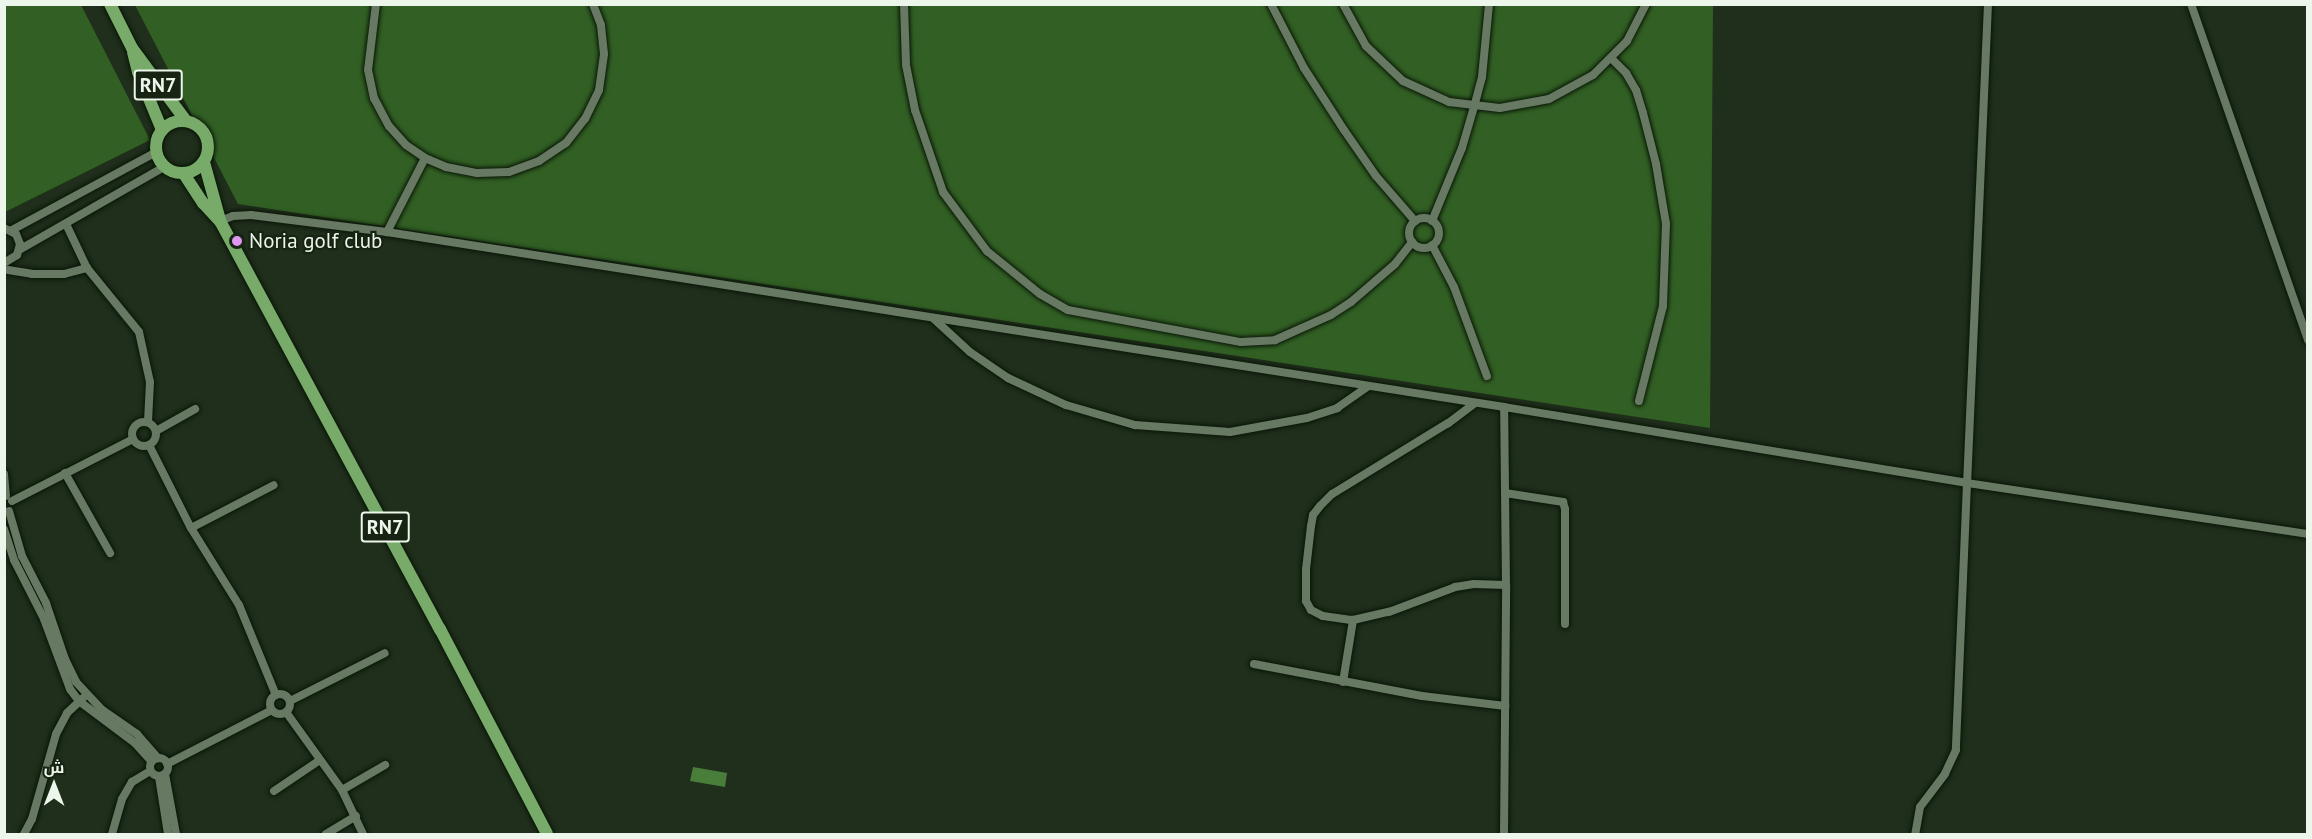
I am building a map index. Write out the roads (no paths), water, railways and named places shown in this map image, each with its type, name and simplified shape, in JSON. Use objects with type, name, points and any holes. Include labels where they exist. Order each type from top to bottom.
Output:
[{"type":"main road","name":"RN7","points":[[110,4],[132,48],[186,121],[201,129],[206,137],[208,154],[204,162],[220,221]]},
{"type":"main road","name":"RN7","points":[[132,48],[138,72],[162,130]]},
{"type":"main road","name":"RN7","points":[[156,152],[156,144],[162,130],[169,124],[186,121]]},
{"type":"main road","points":[[156,152],[164,167],[173,172],[184,174],[192,172],[204,162]]},
{"type":"main road","name":"RN7","points":[[184,174],[203,203],[220,221],[440,629],[547,834]]},
{"type":"street","points":[[376,4],[368,70],[374,98],[389,126],[406,145],[424,158],[446,167],[477,173],[509,172],[539,161],[566,143],[585,119],[599,90],[604,54],[601,26],[593,4]]},
{"type":"street","points":[[904,4],[906,65],[912,99],[924,142],[943,192],[987,251],[1057,305],[1085,314],[1242,342],[1275,340],[1302,330],[1351,302],[1395,264],[1412,242]]},
{"type":"street","points":[[1272,4],[1304,68],[1344,130],[1376,176],[1415,221]]},
{"type":"street","points":[[1343,4],[1366,46],[1404,81],[1449,102],[1474,107],[1500,108],[1549,99],[1579,85],[1612,59],[1627,41],[1646,4]]},
{"type":"street","points":[[1432,221],[1462,147],[1482,77],[1489,4]]},
{"type":"street","points":[[1915,834],[1920,807],[1951,764],[1956,750],[1988,4]]},
{"type":"street","points":[[2191,4],[2307,340]]},
{"type":"street","points":[[1612,59],[1631,81],[1643,113],[1656,164],[1666,224],[1663,306],[1639,401]]},
{"type":"street","points":[[19,250],[19,239],[8,229],[156,152]]},
{"type":"street","points":[[387,232],[424,158]]},
{"type":"street","points":[[87,268],[64,274],[32,274],[6,269],[19,250],[164,167]]},
{"type":"street","points":[[220,221],[233,216],[251,215],[387,232],[1504,407],[1967,483],[2307,534]]},
{"type":"street","points":[[1424,219],[1432,221],[1438,231],[1432,245],[1419,247],[1412,242],[1409,231],[1415,221],[1424,219]]},
{"type":"street","points":[[66,224],[87,268],[139,332],[150,382],[148,422],[156,431]]},
{"type":"street","points":[[1432,245],[1454,287],[1487,376]]},
{"type":"street","points":[[932,317],[970,352],[1008,378],[1066,405],[1135,426],[1230,432],[1254,428],[1307,418],[1337,408],[1368,386]]},
{"type":"street","points":[[1475,403],[1440,428],[1332,494],[1313,515],[1305,568],[1305,601],[1311,610],[1323,616],[1353,620],[1389,612],[1455,587],[1473,584],[1506,585]]},
{"type":"street","points":[[1504,407],[1506,585],[1504,834]]},
{"type":"street","points":[[156,431],[195,410]]},
{"type":"street","points":[[133,439],[134,427],[138,423],[148,422]]},
{"type":"street","points":[[133,439],[141,446],[149,445],[154,441],[156,431]]},
{"type":"street","points":[[8,498],[133,439]]},
{"type":"street","points":[[149,445],[191,528],[239,605],[276,695]]},
{"type":"street","points":[[65,473],[110,552]]},
{"type":"street","points":[[4,474],[8,498],[7,512],[22,556],[46,603],[65,659],[82,698]]},
{"type":"street","points":[[191,528],[274,485]]},
{"type":"street","points":[[1505,493],[1563,502],[1565,509],[1565,624]]},
{"type":"street","points":[[4,529],[14,560],[44,619],[62,672],[82,698],[155,759],[167,764]]},
{"type":"street","points":[[1343,682],[1353,620]]},
{"type":"street","points":[[286,712],[290,701],[385,653]]},
{"type":"street","points":[[1254,664],[1343,682],[1505,706]]},
{"type":"street","points":[[272,710],[271,699],[276,695],[284,694],[290,701]]},
{"type":"street","points":[[24,834],[32,819],[56,734],[67,713],[82,698]]},
{"type":"street","points":[[272,710],[280,714],[286,712]]},
{"type":"street","points":[[168,834],[162,776],[167,764],[272,710]]},
{"type":"street","points":[[286,712],[342,790],[363,834]]},
{"type":"street","points":[[112,834],[122,799],[132,782],[150,771],[155,759]]},
{"type":"street","points":[[274,790],[320,760]]},
{"type":"street","points":[[342,790],[385,765]]},
{"type":"street","points":[[150,771],[162,776]]},
{"type":"street","points":[[162,776],[176,834]]},
{"type":"street","points":[[326,834],[356,816]]},
{"type":"place","name":"Noria golf club","points":[[237,241]]}]
